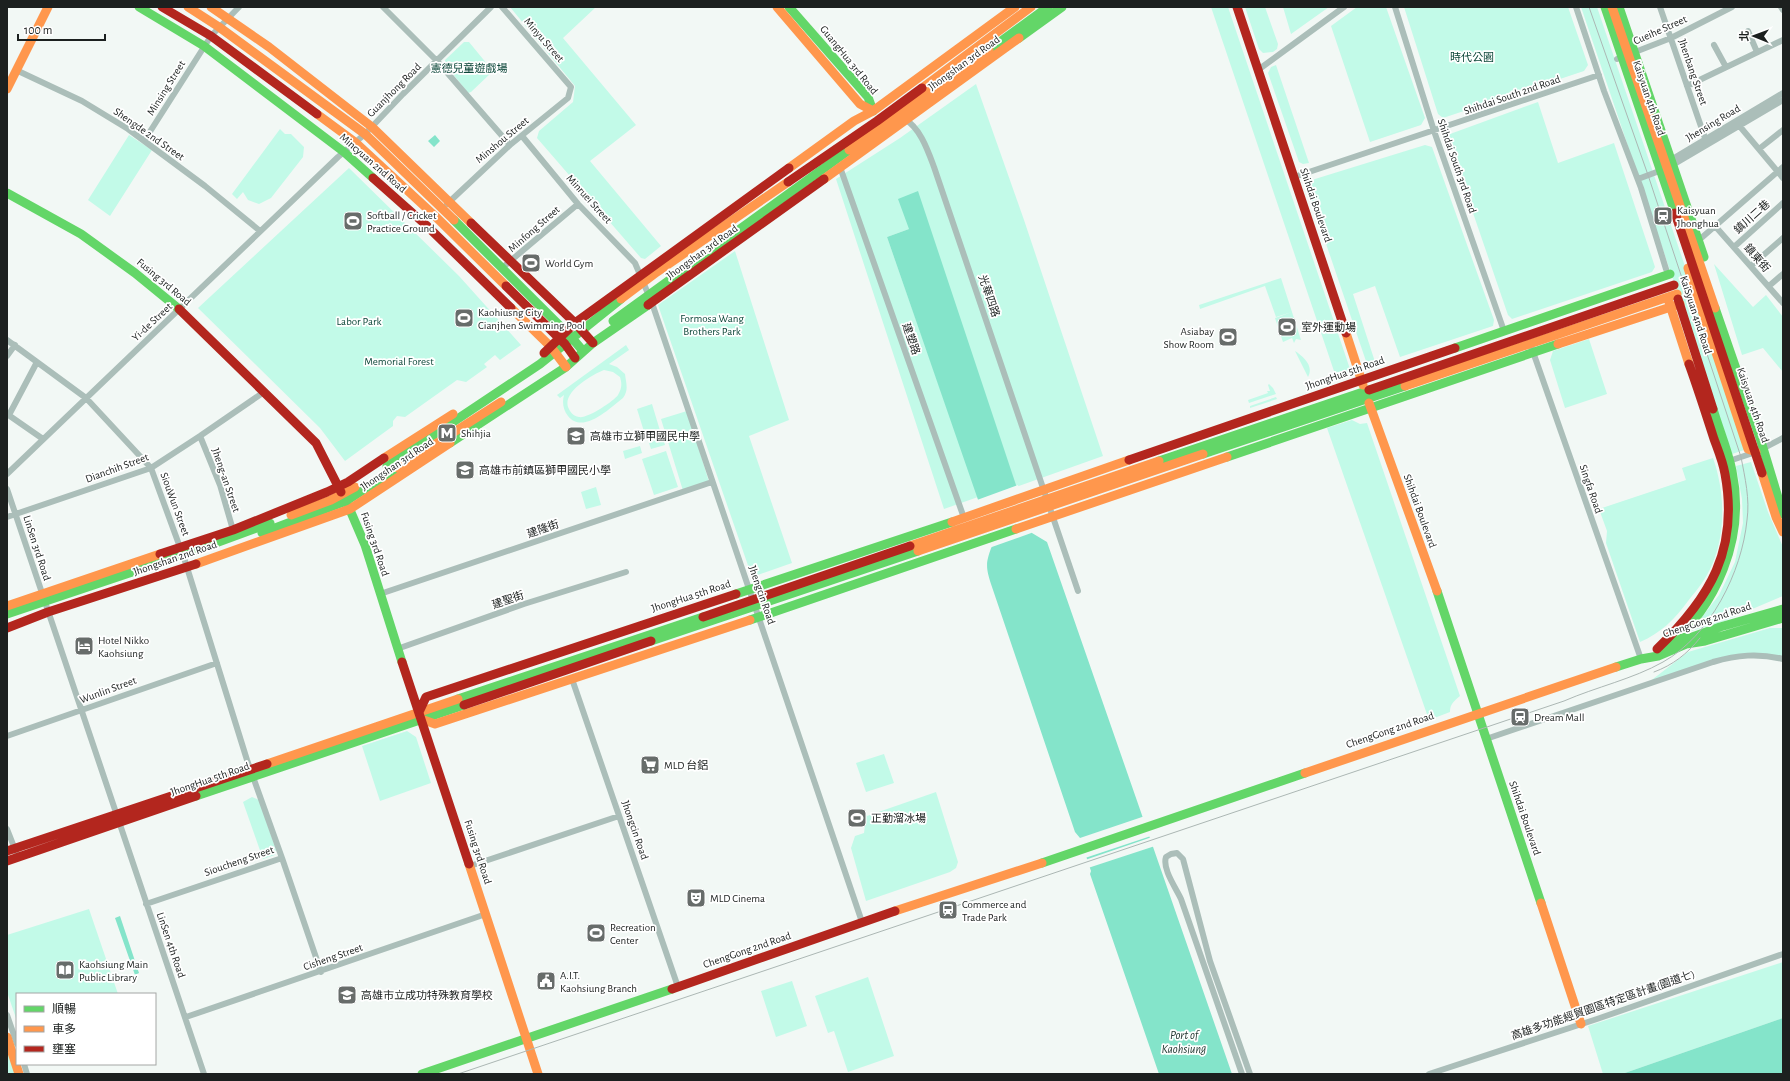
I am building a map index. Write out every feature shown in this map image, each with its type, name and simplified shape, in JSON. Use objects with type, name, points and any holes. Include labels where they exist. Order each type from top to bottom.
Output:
[{"type":"street","points":[[7,89],[48,7]]},
{"type":"street","name":"Mincyuan 2nd Road","points":[[139,7],[204,46],[344,152],[426,225],[553,350],[564,364]]},
{"type":"street","name":"Mincyuan 2nd Road","points":[[162,7],[211,36],[355,142],[566,338],[581,349]]},
{"type":"street","name":"Mincyuan 2nd Road","points":[[188,7],[219,27],[365,134],[511,262],[575,324],[590,341]]},
{"type":"street","name":"Mincyuan 2nd Road","points":[[210,7],[228,18],[331,94],[372,127],[566,338],[573,356]]},
{"type":"street","name":"Minsing Street","points":[[144,141],[211,36],[239,7]]},
{"type":"street","points":[[383,7],[437,61],[510,145]]},
{"type":"street","name":"Guanjhong Road","points":[[344,152],[365,134],[491,7]]},
{"type":"street","name":"Minyu Street","points":[[502,7],[571,86]]},
{"type":"street","name":"GuangHua 3rd Road","points":[[777,7],[860,104],[873,111]]},
{"type":"street","name":"GuangHua 3rd Road","points":[[789,7],[868,97],[873,111]]},
{"type":"street","name":"Jhongshan 3rd Road","points":[[566,338],[582,331],[593,320],[643,279],[854,121],[873,111],[1015,7]]},
{"type":"street","name":"Jhongshan 3rd Road","points":[[344,498],[348,482],[515,373],[553,350],[566,338],[575,324],[886,114],[1032,7]]},
{"type":"street","name":"Jhongshan 3rd Road","points":[[344,498],[564,364],[590,341],[650,298],[840,167],[1048,7]]},
{"type":"street","name":"Jhongshan 3rd Road","points":[[650,298],[835,159],[902,118],[1062,7]]},
{"type":"street","name":"Shihdai Boulevard","points":[[1237,7],[1368,399],[1446,617],[1581,1024]]},
{"type":"street","points":[[1258,70],[1344,7]]},
{"type":"street","name":"Shihdai South 3rd Road","points":[[1395,7],[1434,131],[1504,331]]},
{"type":"street","points":[[1576,7],[1598,75],[1638,179],[1667,273]]},
{"type":"street","name":"Kaisyuan 4th Road","points":[[1599,7],[1625,56]]},
{"type":"street","name":"Kaisyuan 4th Road","points":[[1605,7],[1625,56],[1664,167],[1760,450]]},
{"type":"street","name":"Kaisyuan 4th Road","points":[[1612,7],[1625,56],[1664,167],[1748,449],[1760,450]]},
{"type":"street","name":"Kaisyuan 4th Road","points":[[1619,7],[1625,56]]},
{"type":"street","name":"Jhenbang Street","points":[[1660,7],[1706,141]]},
{"type":"street","name":"Cueihe Street","points":[[1625,56],[1671,38],[1732,7]]},
{"type":"street","points":[[1748,31],[1757,52]]},
{"type":"street","points":[[1688,86],[1783,40]]},
{"type":"street","points":[[1714,45],[1726,67]]},
{"type":"street","name":"Shengde 2nd Street","points":[[16,70],[82,101],[144,141],[205,186],[260,231]]},
{"type":"street","name":"Shihdai South 2nd Road","points":[[1294,177],[1598,75]]},
{"type":"street","name":"Minshou Street","points":[[445,205],[510,145],[568,98],[571,86]]},
{"type":"street","name":"Jhensing Road","points":[[1638,179],[1664,167],[1783,93]]},
{"type":"street","name":"Jhensing Road","points":[[1737,123],[1783,100]]},
{"type":"street","points":[[873,111],[902,118]]},
{"type":"street","name":"光華四路","points":[[902,118],[925,146],[934,167],[1078,591]]},
{"type":"street","points":[[1737,123],[1759,149],[1780,169],[1783,178]]},
{"type":"street","points":[[1759,149],[1783,130]]},
{"type":"street","name":"Minruei Street","points":[[522,136],[578,204],[635,263],[643,279]]},
{"type":"street","name":"Yi-de Street","points":[[7,474],[344,152]]},
{"type":"street","name":"建塑路","points":[[840,167],[964,518]]},
{"type":"street","name":"Kaisyuan 4th Road","points":[[1664,167],[1699,240],[1765,440],[1760,450]]},
{"type":"street","points":[[1699,240],[1780,169]]},
{"type":"street","name":"Fusing 3rd Road","points":[[7,193],[81,234],[135,273],[180,310],[316,443],[344,498],[365,545],[397,649],[538,1074]]},
{"type":"street","name":"鎮川二巷","points":[[1734,247],[1783,203]]},
{"type":"street","name":"Minfong Street","points":[[502,268],[511,262],[578,204]]},
{"type":"street","name":"鎮東街","points":[[1715,226],[1783,303]]},
{"type":"street","points":[[1751,266],[1783,238]]},
{"type":"street","name":"JhongHua 5th Road","points":[[420,715],[426,697],[964,518],[1027,494],[1523,325],[1667,273]]},
{"type":"street","name":"KaiSyuan 4nd Road","points":[[1658,652],[1672,645],[1709,601],[1720,580],[1727,561],[1732,544],[1735,519],[1734,478],[1700,400],[1669,302],[1670,286],[1667,273]]},
{"type":"street","points":[[1768,286],[1783,274]]},
{"type":"street","name":"Jhengcin Road","points":[[643,279],[862,922]]},
{"type":"street","points":[[1052,517],[1216,462],[1368,399],[1530,344],[1670,286]]},
{"type":"street","name":"KaiSyuan 4nd Road","points":[[1658,652],[1665,641],[1702,596],[1717,571],[1721,560],[1728,518],[1726,462],[1677,294],[1670,286]]},
{"type":"street","points":[[1669,302],[1677,294]]},
{"type":"street","points":[[1048,503],[1211,448],[1368,399],[1530,344],[1669,302],[1680,304]]},
{"type":"street","name":"Singfa Road","points":[[1523,325],[1641,659]]},
{"type":"street","name":"SiouWun Street","points":[[7,340],[86,398],[151,468],[184,558],[252,774]]},
{"type":"street","points":[[7,356],[15,345]]},
{"type":"street","points":[[37,362],[8,414],[43,439]]},
{"type":"street","name":"Dianchih Street","points":[[7,517],[151,468],[264,392]]},
{"type":"street","name":"Jheng-an Street","points":[[200,436],[220,485],[233,530]]},
{"type":"street","points":[[1726,462],[1760,450],[1783,438]]},
{"type":"street","points":[[1211,448],[1216,462]]},
{"type":"street","points":[[1760,450],[1783,514]]},
{"type":"street","points":[[1760,450],[1776,517],[1783,532]]},
{"type":"street","name":"建隆街","points":[[380,594],[712,482]]},
{"type":"street","name":"LinSen 3rd Road","points":[[7,489],[45,603]]},
{"type":"street","name":"Jhongshan 2nd Road","points":[[184,558],[233,530],[344,498]]},
{"type":"street","name":"Jhongshan 2nd Road","points":[[7,614],[184,558],[344,498]]},
{"type":"street","name":"Jhongshan 2nd Road","points":[[7,621],[45,603],[184,558],[326,502],[344,498]]},
{"type":"street","name":"JhongHua 5th Road","points":[[11,850],[117,818],[252,774],[420,715],[1048,503]]},
{"type":"street","name":"JhongHua 5th Road","points":[[420,715],[435,724],[1052,517]]},
{"type":"street","name":"建聖街","points":[[397,649],[524,604],[626,572]]},
{"type":"street","name":"Jhongshan 2nd Road","points":[[7,606],[45,603]]},
{"type":"street","name":"Jhongshan 2nd Road","points":[[7,628],[45,603]]},
{"type":"street","name":"LinSen 4th Road","points":[[45,603],[204,1074]]},
{"type":"street","name":"ChengGong 2nd Road","points":[[1672,645],[1720,627],[1783,609]]},
{"type":"street","name":"ChengGong 2nd Road","points":[[422,1074],[678,987],[862,922],[1148,827],[1658,652],[1686,644],[1705,641],[1783,618]]},
{"type":"street","points":[[1755,626],[1783,625]]},
{"type":"street","points":[[1486,739],[1712,662],[1731,657],[1760,654],[1783,659]]},
{"type":"street","name":"Wunlin Street","points":[[7,736],[217,663]]},
{"type":"street","name":"Jhongcin Road","points":[[572,679],[678,987]]},
{"type":"street","name":"Sioucheng Street","points":[[146,904],[282,858],[252,774]]},
{"type":"street","points":[[470,866],[619,816]]},
{"type":"street","name":"JhongHua 5th Road","points":[[7,861],[117,818]]},
{"type":"street","points":[[7,829],[11,850],[18,857]]},
{"type":"street","points":[[1242,1074],[1182,898],[1170,877],[1165,864],[1166,857],[1171,854],[1177,853],[1183,859],[1210,961],[1250,1074]]},
{"type":"street","points":[[282,858],[321,972]]},
{"type":"street","name":"Cisheng Street","points":[[186,1017],[321,972],[486,914]]},
{"type":"street","name":"高雄多功能經貿園區特定區計畫(園道七)","points":[[1429,1074],[1581,1024],[1783,954]]},
{"type":"street","points":[[7,1015],[16,1041]]},
{"type":"street","points":[[7,1037],[16,1065]]},
{"type":"green space","points":[[510,7],[596,7],[563,38],[636,125],[590,161],[661,246],[645,259],[641,258],[537,138],[539,131],[573,102],[575,86]]},
{"type":"green space","points":[[1211,7],[1228,7],[1351,372],[1349,376],[1337,380]]},
{"type":"green space","points":[[1245,7],[1265,7],[1278,44],[1277,49],[1273,52],[1263,53],[1259,49]]},
{"type":"green space","points":[[1283,7],[1329,7],[1291,34]]},
{"type":"green space","points":[[1357,7],[1386,7],[1425,118],[1421,125],[1370,142],[1331,26]]},
{"type":"green space","name":"時代公園","points":[[1404,7],[1568,7],[1588,65],[1584,71],[1443,118],[1438,114]]},
{"type":"green space","points":[[1581,7],[1597,7],[1747,449],[1732,454]]},
{"type":"green space","name":"憲德兒童遊戲場","points":[[464,42],[469,42],[492,70],[491,73],[471,92],[468,93],[445,64],[445,60]]},
{"type":"green space","points":[[1276,65],[1309,163],[1303,164],[1299,162],[1268,73],[1271,67]]},
{"type":"green space","points":[[976,84],[1024,220],[1103,456],[1016,487],[917,191],[909,229],[887,237],[978,497],[944,509],[836,179],[900,138]]},
{"type":"green space","points":[[1538,102],[1558,163],[1614,143],[1655,267],[1652,272],[1512,319],[1508,315],[1448,140],[1450,134]]},
{"type":"green space","points":[[280,129],[285,134],[291,134],[304,147],[303,157],[271,198],[259,204],[248,200],[243,192],[237,199],[232,194]]},
{"type":"green space","points":[[129,135],[152,150],[110,216],[88,200]]},
{"type":"green space","points":[[1425,145],[1432,147],[1494,320],[1493,326],[1400,357],[1375,286],[1353,294],[1376,365],[1368,367],[1306,185],[1315,179]]},
{"type":"green space","name":"Labor Park","points":[[349,168],[459,276],[521,345],[500,360],[495,355],[484,364],[487,367],[466,382],[457,380],[405,417],[397,416],[393,421],[393,426],[345,461],[320,428],[198,308]]},
{"type":"green space","name":"Formosa Wang Brothers Park","points":[[735,251],[789,420],[749,436],[792,563],[752,577],[658,305]]},
{"type":"green space","points":[[1714,264],[1753,307],[1766,295],[1783,317],[1783,372],[1763,348],[1742,355]]},
{"type":"green space","points":[[1281,278],[1292,312],[1276,317],[1265,286],[1200,309],[1199,305]]},
{"type":"green space","name":"室外運動場","points":[[1292,312],[1301,340],[1296,339],[1294,343],[1292,338],[1283,342],[1275,318]]},
{"type":"green space","points":[[1589,339],[1607,394],[1565,408],[1550,360],[1553,351]]},
{"type":"green space","points":[[626,345],[629,350],[609,364],[617,367],[625,374],[627,386],[626,392],[623,398],[604,413],[589,421],[581,423],[574,421],[568,416],[564,409],[564,395],[560,398],[557,395]],"holes":[[[604,370],[613,372],[620,377],[621,382],[620,390],[616,398],[600,409],[583,417],[572,414],[568,407],[568,401],[574,390],[599,372]]]},
{"type":"green space","points":[[1295,351],[1305,359],[1309,366],[1310,373],[1308,377]]},
{"type":"green space","points":[[1269,384],[1276,394],[1249,403],[1248,400],[1268,393],[1267,391],[1270,391]]},
{"type":"green space","points":[[1276,397],[1277,399],[1250,408],[1250,406]]},
{"type":"green space","points":[[652,404],[661,434],[646,438],[637,409]]},
{"type":"green space","points":[[687,411],[710,485],[684,494],[661,419]]},
{"type":"green space","points":[[1352,420],[1360,424],[1367,423],[1460,696],[1454,701],[1450,712],[1429,720],[1327,428]]},
{"type":"green space","points":[[663,438],[665,445],[651,449],[649,443]]},
{"type":"green space","points":[[640,446],[642,453],[625,459],[623,451]]},
{"type":"green space","points":[[666,451],[678,487],[654,495],[642,459]]},
{"type":"green space","points":[[1713,458],[1722,498],[1722,526],[1717,552],[1712,565],[1701,584],[1673,620],[1655,634],[1640,642],[1606,543],[1607,531],[1599,509],[1686,480],[1682,468]]},
{"type":"green space","points":[[1751,462],[1768,512],[1783,547],[1783,596],[1724,621],[1691,631],[1719,595],[1735,562],[1743,523],[1742,499],[1736,466]]},
{"type":"green space","points":[[596,487],[601,505],[586,509],[581,492]]},
{"type":"green space","points":[[1770,628],[1783,628],[1783,660],[1750,656],[1723,661],[1640,689],[1688,652]]},
{"type":"green space","points":[[407,731],[416,737],[431,783],[380,801],[362,746]]},
{"type":"green space","points":[[884,754],[894,783],[866,792],[856,763]]},
{"type":"green space","points":[[936,792],[958,862],[956,868],[950,872],[866,901],[851,848],[855,836],[864,833],[865,825],[860,827],[852,826],[848,817],[850,813],[853,810],[860,809],[864,811],[867,816]]},
{"type":"green space","points":[[252,797],[259,800],[276,850],[275,855],[263,859],[243,802]]},
{"type":"green space","points":[[89,909],[118,993],[16,993],[16,1018],[7,992],[7,935]]},
{"type":"green space","points":[[1783,962],[1783,1018],[1622,1074],[1603,1074],[1588,1026]]},
{"type":"green space","points":[[868,977],[894,1056],[848,1072],[834,1031],[828,1033],[815,996]]},
{"type":"green space","points":[[792,981],[807,1026],[776,1037],[761,991]]},
{"type":"green space","points":[[7,1045],[16,1074],[7,1074]]},
{"type":"water","points":[[435,135],[440,141],[434,147],[428,141]]},
{"type":"water","name":"Port of Kaohsiung","points":[[918,191],[1032,533],[1047,542],[1232,1074],[1159,1074],[1090,874],[1091,871],[1080,838],[1075,832],[991,584],[987,564],[993,543],[887,237],[909,229],[898,199]]},
{"type":"water","points":[[120,916],[139,973],[135,975],[115,918]]},
{"type":"water","points":[[1783,1018],[1783,1074],[1622,1074]]},
{"type":"pier","points":[[1018,485],[1034,532],[989,548],[991,543],[977,500]]},
{"type":"pier","points":[[1145,816],[1151,836],[1085,858],[1077,839]]},
{"type":"pier","points":[[1152,837],[1155,846],[1088,868],[1085,860]]},
{"type":"tram line","points":[[458,1074],[1564,701],[1651,668],[1680,651],[1709,619],[1721,601],[1731,581],[1744,540],[1747,520],[1748,512],[1745,481],[1741,457],[1648,175],[1589,7]]},
{"type":"tram line","points":[[1654,672],[1679,658],[1700,638]]},
{"type":"traffic: fast","points":[[139,7],[204,46],[344,152],[373,178]]},
{"type":"traffic: fast","points":[[789,7],[868,97],[873,111]]},
{"type":"traffic: fast","points":[[989,50],[1048,7]]},
{"type":"traffic: fast","points":[[1019,38],[1062,7]]},
{"type":"traffic: fast","points":[[1605,7],[1675,213]]},
{"type":"traffic: fast","points":[[1619,7],[1704,257]]},
{"type":"traffic: fast","points":[[613,321],[849,150]]},
{"type":"traffic: fast","points":[[7,193],[81,234],[135,273],[179,309]]},
{"type":"traffic: fast","points":[[454,220],[572,338],[583,351]]},
{"type":"traffic: fast","points":[[1455,348],[1670,274]]},
{"type":"traffic: fast","points":[[387,466],[540,364],[621,299]]},
{"type":"traffic: fast","points":[[450,443],[566,367],[593,343],[648,305]]},
{"type":"traffic: fast","points":[[1715,308],[1760,438],[1783,514]]},
{"type":"traffic: fast","points":[[1227,457],[1558,344]]},
{"type":"traffic: fast","points":[[1203,454],[1405,386]]},
{"type":"traffic: fast","points":[[1159,461],[1369,390]]},
{"type":"traffic: fast","points":[[1665,650],[1699,613],[1713,592],[1731,545],[1735,521],[1735,496],[1732,471],[1713,409]]},
{"type":"traffic: fast","points":[[262,533],[346,501],[398,468]]},
{"type":"traffic: fast","points":[[347,503],[365,545],[402,662]]},
{"type":"traffic: fast","points":[[736,594],[952,522]]},
{"type":"traffic: fast","points":[[7,614],[183,555],[270,523]]},
{"type":"traffic: fast","points":[[750,620],[1016,529]]},
{"type":"traffic: fast","points":[[651,641],[918,551]]},
{"type":"traffic: fast","points":[[1437,591],[1541,903]]},
{"type":"traffic: fast","points":[[1684,640],[1720,627],[1783,609]]},
{"type":"traffic: fast","points":[[458,699],[703,617]]},
{"type":"traffic: fast","points":[[1616,667],[1641,659],[1658,656],[1686,644],[1705,641],[1783,618]]},
{"type":"traffic: fast","points":[[196,796],[464,705]]},
{"type":"traffic: fast","points":[[1042,863],[1305,773]]},
{"type":"traffic: fast","points":[[422,1074],[672,989]]},
{"type":"traffic: slow","points":[[7,89],[48,7]]},
{"type":"traffic: slow","points":[[188,7],[219,27],[365,134],[454,220]]},
{"type":"traffic: slow","points":[[211,7],[269,47],[372,127],[471,223]]},
{"type":"traffic: slow","points":[[777,7],[860,104],[873,111]]},
{"type":"traffic: slow","points":[[789,168],[854,121],[873,111],[1015,7]]},
{"type":"traffic: slow","points":[[922,88],[1031,7]]},
{"type":"traffic: slow","points":[[1612,7],[1715,308]]},
{"type":"traffic: slow","points":[[824,179],[1019,38]]},
{"type":"traffic: slow","points":[[849,150],[989,50]]},
{"type":"traffic: slow","points":[[317,114],[355,142],[435,216],[506,286]]},
{"type":"traffic: slow","points":[[621,299],[657,272],[788,182]]},
{"type":"traffic: slow","points":[[1688,268],[1748,449],[1756,452]]},
{"type":"traffic: slow","points":[[1405,386],[1677,294]]},
{"type":"traffic: slow","points":[[1669,302],[1689,364]]},
{"type":"traffic: slow","points":[[1558,344],[1680,304]]},
{"type":"traffic: slow","points":[[511,308],[551,347],[566,367]]},
{"type":"traffic: slow","points":[[1346,333],[1363,385]]},
{"type":"traffic: slow","points":[[398,468],[501,402]]},
{"type":"traffic: slow","points":[[1369,403],[1437,591]]},
{"type":"traffic: slow","points":[[384,458],[453,414]]},
{"type":"traffic: slow","points":[[196,564],[350,509],[450,443]]},
{"type":"traffic: slow","points":[[918,551],[1203,454]]},
{"type":"traffic: slow","points":[[1016,529],[1227,457]]},
{"type":"traffic: slow","points":[[952,522],[1129,460]]},
{"type":"traffic: slow","points":[[910,546],[1159,461]]},
{"type":"traffic: slow","points":[[1762,473],[1776,517],[1783,532]]},
{"type":"traffic: slow","points":[[291,515],[331,500],[355,487]]},
{"type":"traffic: slow","points":[[7,606],[160,554]]},
{"type":"traffic: slow","points":[[421,719],[435,724],[750,620]]},
{"type":"traffic: slow","points":[[1305,773],[1616,667]]},
{"type":"traffic: slow","points":[[267,764],[458,699]]},
{"type":"traffic: slow","points":[[895,911],[1042,863]]},
{"type":"traffic: slow","points":[[469,864],[538,1074]]},
{"type":"traffic: slow","points":[[1541,903],[1581,1024]]},
{"type":"traffic: slow","points":[[7,1037],[16,1065]]},
{"type":"traffic: slow","points":[[16,1065],[19,1074]]},
{"type":"traffic: jam","points":[[162,7],[211,36],[317,114]]},
{"type":"traffic: jam","points":[[1237,7],[1346,333]]},
{"type":"traffic: jam","points":[[788,182],[922,88]]},
{"type":"traffic: jam","points":[[544,353],[575,323],[789,168]]},
{"type":"traffic: jam","points":[[373,178],[426,225],[511,308]]},
{"type":"traffic: jam","points":[[648,305],[824,179]]},
{"type":"traffic: jam","points":[[1675,213],[1762,473]]},
{"type":"traffic: jam","points":[[471,223],[575,323],[593,343]]},
{"type":"traffic: jam","points":[[1369,390],[1674,285]]},
{"type":"traffic: jam","points":[[506,286],[565,344],[575,358]]},
{"type":"traffic: jam","points":[[1678,299],[1713,409]]},
{"type":"traffic: jam","points":[[179,309],[316,443],[341,492]]},
{"type":"traffic: jam","points":[[1129,460],[1455,348]]},
{"type":"traffic: jam","points":[[1657,649],[1692,611],[1705,591],[1716,571],[1724,549],[1728,526],[1728,501],[1724,470],[1689,364]]},
{"type":"traffic: jam","points":[[160,554],[233,530],[327,492],[348,482],[384,458]]},
{"type":"traffic: jam","points":[[703,617],[910,546]]},
{"type":"traffic: jam","points":[[7,628],[48,612],[196,564]]},
{"type":"traffic: jam","points":[[419,712],[426,697],[736,594]]},
{"type":"traffic: jam","points":[[464,705],[651,641]]},
{"type":"traffic: jam","points":[[402,662],[469,864]]},
{"type":"traffic: jam","points":[[7,851],[267,764]]},
{"type":"traffic: jam","points":[[7,861],[196,796]]},
{"type":"traffic: jam","points":[[672,989],[895,911]]},
{"type":"place","name":"Kaisyuan Jhonghua","points":[[1663,216]]},
{"type":"place","name":"Softball / Cricket Practice Ground","points":[[353,221]]},
{"type":"place","name":"World Gym","points":[[531,263]]},
{"type":"place","name":"Kaohiusng City Cianjhen Swimming Pool","points":[[464,318]]},
{"type":"place","name":"室外運動場","points":[[1287,327]]},
{"type":"place","name":"Asiabay Show Room","points":[[1228,337]]},
{"type":"place","name":"Shihjia","points":[[447,433]]},
{"type":"place","name":"高雄市立獅甲國民中學","points":[[576,436]]},
{"type":"place","name":"高雄市前鎮區獅甲國民小學","points":[[465,470]]},
{"type":"place","name":"Hotel Nikko Kaohsiung","points":[[84,646]]},
{"type":"place","name":"Dream Mall","points":[[1520,717]]},
{"type":"place","name":"MLD 台鋁","points":[[650,765]]},
{"type":"place","name":"正勤溜冰場","points":[[857,818]]},
{"type":"place","name":"MLD Cinema","points":[[696,898]]},
{"type":"place","name":"Commerce and Trade Park","points":[[948,910]]},
{"type":"place","name":"Recreation Center","points":[[596,933]]},
{"type":"place","name":"Kaohsiung Main Public Library","points":[[65,970]]},
{"type":"place","name":"A.I.T. Kaohsiung Branch","points":[[546,981]]},
{"type":"place","name":"高雄市立成功特殊教育學校","points":[[347,995]]},
{"type":"park label","name":"Memorial Forest","points":[[399,361]]}]
